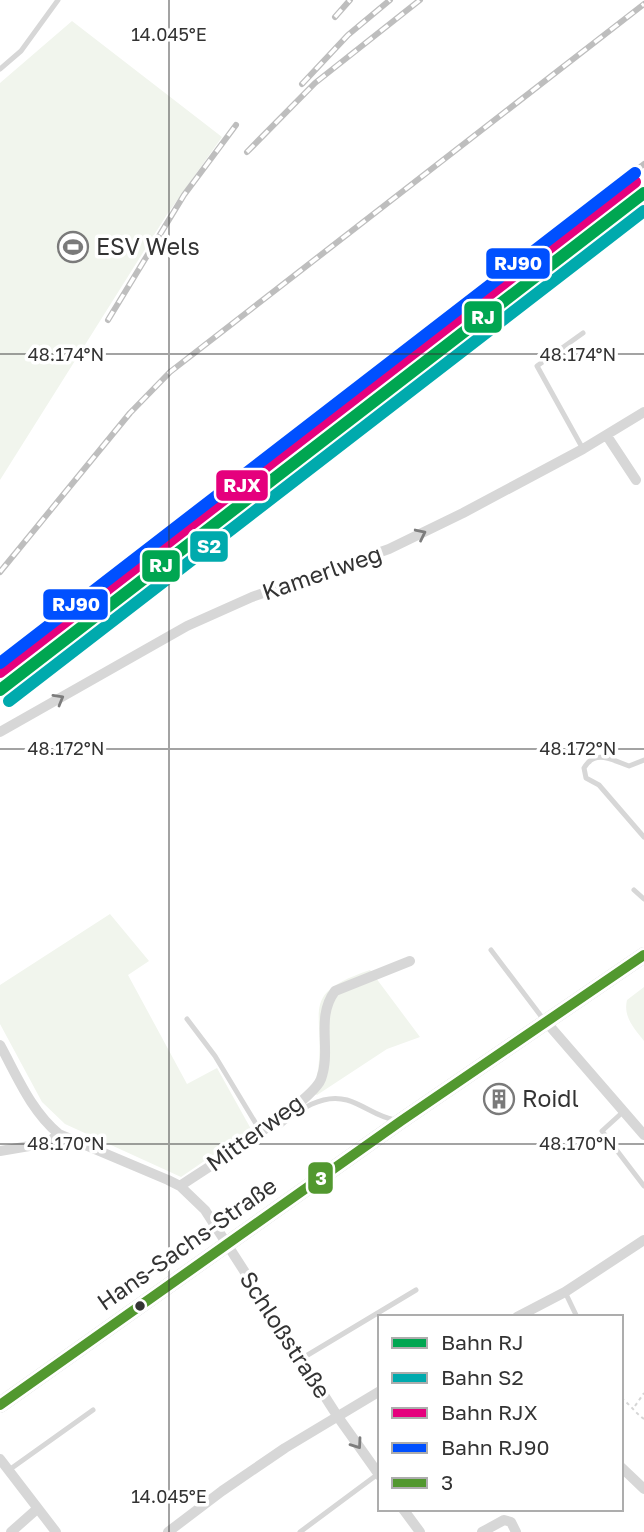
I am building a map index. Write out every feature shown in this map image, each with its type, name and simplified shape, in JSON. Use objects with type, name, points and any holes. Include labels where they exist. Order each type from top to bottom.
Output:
[{"type":"main road","name":"Hans-Sachs-Straße","points":[[0,1405],[401,1121],[644,955]]},
{"type":"street","name":"Kamerlweg","points":[[0,732],[187,626],[252,597],[389,549],[583,449],[644,412]]},
{"type":"street","points":[[607,436],[636,480]]},
{"type":"street","name":"Mitterweg","points":[[180,1186],[261,1132],[308,1096],[320,1083],[324,1070],[324,1014],[327,1001],[335,991],[411,961]]},
{"type":"street","points":[[547,1023],[644,1135]]},
{"type":"street","name":"Schloßstraße","points":[[0,1045],[46,1124],[59,1134],[151,1171],[180,1186],[205,1210],[338,1417],[378,1474]]},
{"type":"street","points":[[0,1151],[47,1143],[59,1134]]},
{"type":"street","points":[[521,1315],[565,1292],[644,1240]]},
{"type":"street","points":[[168,1532],[285,1448],[378,1392]]},
{"type":"street","points":[[0,1459],[56,1532]]},
{"type":"street","points":[[623,1469],[644,1489]]},
{"type":"street","points":[[11,1532],[37,1509]]},
{"type":"street","points":[[404,1511],[420,1532]]},
{"type":"street","points":[[482,1532],[504,1520],[514,1527]]},
{"type":"lane","points":[[0,69],[21,51],[58,0]]},
{"type":"lane","points":[[583,333],[537,366],[583,449]]},
{"type":"lane","points":[[644,760],[629,766],[600,756],[589,760],[584,768],[586,778],[599,785],[644,837]]},
{"type":"lane","points":[[634,890],[644,899]]},
{"type":"lane","points":[[491,950],[547,1023]]},
{"type":"lane","points":[[187,1019],[215,1056],[261,1132]]},
{"type":"lane","points":[[281,1125],[314,1103],[332,1098],[348,1100],[386,1118],[401,1121]]},
{"type":"lane","points":[[624,1111],[602,1131],[644,1186]]},
{"type":"lane","points":[[301,1359],[416,1290]]},
{"type":"lane","points":[[565,1292],[576,1315]]},
{"type":"lane","points":[[9,1471],[93,1410]]},
{"type":"lane","points":[[300,1532],[378,1476]]},
{"type":"path","points":[[634,1407],[644,1392]]},
{"type":"path","points":[[623,1399],[644,1419]]},
{"type":"shaded area","name":"ESV Wels","points":[[72,21],[222,137],[166,216],[0,480],[0,83]]},
{"type":"shaded area","points":[[110,914],[149,961],[128,975],[187,1084],[217,1068],[251,1129],[181,1177],[65,1124],[42,1102],[0,1024],[0,985]]},
{"type":"shaded area","points":[[370,970],[420,1037],[387,1049],[317,1095],[308,1091],[316,1080],[318,1070],[319,1018],[324,997],[332,988],[347,979]]},
{"type":"shaded area","points":[[644,987],[644,1041],[630,1022],[626,1006],[627,1000]]},
{"type":"railway","points":[[335,17],[350,0]]},
{"type":"railway","points":[[302,84],[348,35],[390,0]]},
{"type":"railway","points":[[247,152],[315,83],[420,0]]},
{"type":"railway","points":[[0,572],[130,413],[170,372],[644,4]]},
{"type":"railway","points":[[108,320],[184,195],[236,125]]},
{"type":"railway","points":[[0,661],[644,164]]},
{"type":"rail line","name":"RJ90","points":[[0,663],[635,173]]},
{"type":"rail line","name":"RJX","points":[[0,672],[635,182]]},
{"type":"rail line","name":"RJ","points":[[0,690],[644,193]]},
{"type":"rail line","name":"S2","points":[[9,701],[644,211]]},
{"type":"transit line","name":"3","points":[[0,1405],[401,1121],[644,955]]},
{"type":"place","name":"ESV Wels","points":[[73,247]]},
{"type":"place","name":"Roidl","points":[[499,1099]]}]
